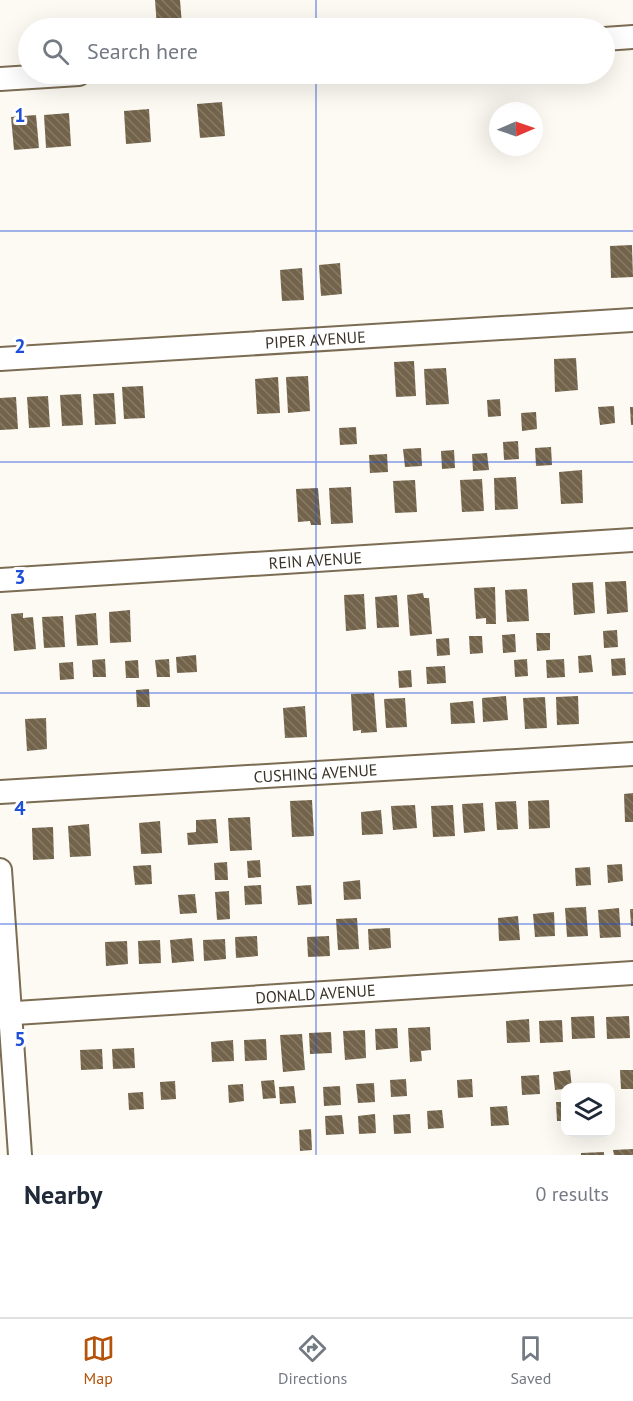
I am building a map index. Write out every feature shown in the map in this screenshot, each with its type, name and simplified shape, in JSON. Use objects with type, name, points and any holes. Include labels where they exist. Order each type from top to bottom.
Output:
[{"type":"street","points":[[615,38],[633,37]]},
{"type":"street","points":[[0,79],[18,78]]},
{"type":"street","name":"PIPER AVENUE","points":[[0,360],[633,320]]},
{"type":"street","name":"REIN AVENUE","points":[[0,580],[633,540]]},
{"type":"street","name":"CUSHING AVENUE","points":[[0,792],[633,754]]},
{"type":"street","points":[[0,870],[5,1013],[20,1155]]},
{"type":"street","name":"DONALD AVENUE","points":[[5,1013],[633,973]]},
{"type":"building","points":[[155,0],[180,0],[181,18],[156,18]]},
{"type":"building","points":[[222,102],[225,136],[200,138],[197,104]]},
{"type":"building","points":[[149,109],[151,142],[126,144],[124,111]]},
{"type":"building","points":[[69,113],[71,146],[46,148],[44,115]]},
{"type":"building","points":[[36,115],[39,148],[14,150],[11,117]]},
{"type":"building","points":[[632,245],[633,277],[611,278],[610,246]]},
{"type":"building","points":[[340,263],[342,294],[321,296],[319,265]]},
{"type":"building","points":[[302,268],[304,300],[282,301],[280,270]]},
{"type":"building","points":[[576,358],[578,390],[555,392],[554,359]]},
{"type":"building","points":[[414,361],[416,396],[396,397],[394,362]]},
{"type":"building","points":[[446,368],[449,404],[426,405],[424,369]]},
{"type":"building","points":[[308,376],[310,411],[288,413],[286,377]]},
{"type":"building","points":[[278,377],[280,413],[257,414],[255,379]]},
{"type":"building","points":[[143,386],[145,418],[124,419],[122,387]]},
{"type":"building","points":[[114,393],[116,424],[95,425],[93,394]]},
{"type":"building","points":[[81,394],[83,425],[62,426],[60,395]]},
{"type":"building","points":[[48,396],[50,427],[29,428],[27,397]]},
{"type":"building","points":[[16,397],[18,429],[0,430],[0,398]]},
{"type":"building","points":[[500,399],[501,416],[488,417],[487,400]]},
{"type":"building","points":[[614,406],[615,423],[600,425],[598,407]]},
{"type":"building","points":[[630,407],[633,407],[633,425],[631,425]]},
{"type":"building","points":[[536,412],[537,429],[522,431],[521,413]]},
{"type":"building","points":[[356,427],[357,444],[340,445],[339,428]]},
{"type":"building","points":[[518,441],[519,459],[504,460],[503,442]]},
{"type":"building","points":[[551,447],[552,465],[536,466],[535,448]]},
{"type":"building","points":[[421,448],[422,466],[405,467],[403,449]]},
{"type":"building","points":[[454,450],[455,468],[442,469],[441,451]]},
{"type":"building","points":[[487,453],[489,470],[473,471],[472,454]]},
{"type":"building","points":[[387,454],[388,472],[370,473],[369,455]]},
{"type":"building","points":[[582,470],[583,503],[561,504],[559,472]]},
{"type":"building","points":[[516,477],[518,509],[495,510],[494,478]]},
{"type":"building","points":[[482,479],[484,511],[462,512],[460,480]]},
{"type":"building","points":[[415,480],[417,512],[395,513],[393,481]]},
{"type":"building","points":[[351,487],[353,523],[331,524],[329,488]]},
{"type":"building","points":[[318,488],[321,525],[311,525],[310,521],[298,522],[296,489]]},
{"type":"building","points":[[626,581],[628,612],[607,614],[605,582]]},
{"type":"building","points":[[593,582],[595,613],[574,615],[572,583]]},
{"type":"building","points":[[495,587],[496,624],[486,624],[486,618],[476,619],[474,588]]},
{"type":"building","points":[[527,589],[529,621],[507,622],[505,590]]},
{"type":"building","points":[[423,593],[424,598],[429,598],[432,634],[410,636],[407,595]]},
{"type":"building","points":[[364,594],[366,629],[346,631],[344,595]]},
{"type":"building","points":[[397,595],[399,627],[377,628],[375,597]]},
{"type":"building","points":[[130,610],[131,642],[110,643],[109,612]]},
{"type":"building","points":[[23,613],[23,618],[33,617],[36,649],[14,651],[11,614]]},
{"type":"building","points":[[96,613],[98,645],[77,646],[75,615]]},
{"type":"building","points":[[63,616],[65,647],[44,648],[42,617]]},
{"type":"building","points":[[617,630],[618,647],[604,648],[603,631]]},
{"type":"building","points":[[536,633],[550,633],[550,650],[537,651]]},
{"type":"building","points":[[515,634],[516,652],[503,653],[502,635]]},
{"type":"building","points":[[469,636],[482,636],[483,653],[470,654]]},
{"type":"building","points":[[449,638],[450,655],[437,656],[436,639]]},
{"type":"building","points":[[196,655],[197,672],[177,673],[176,657]]},
{"type":"building","points":[[591,655],[593,672],[579,673],[578,656]]},
{"type":"building","points":[[625,658],[626,675],[612,676],[611,659]]},
{"type":"building","points":[[105,659],[106,677],[93,677],[92,660]]},
{"type":"building","points":[[169,659],[170,677],[157,677],[155,660]]},
{"type":"building","points":[[527,659],[528,676],[515,677],[514,660]]},
{"type":"building","points":[[564,659],[565,677],[547,678],[546,660]]},
{"type":"building","points":[[138,660],[139,678],[126,678],[125,661]]},
{"type":"building","points":[[73,662],[74,679],[60,680],[59,663]]},
{"type":"building","points":[[445,666],[446,683],[427,684],[426,667]]},
{"type":"building","points":[[411,670],[412,687],[399,688],[398,671]]},
{"type":"building","points":[[149,689],[150,707],[137,707],[136,690]]},
{"type":"building","points":[[374,693],[377,732],[353,731],[351,694]]},
{"type":"building","points":[[506,696],[508,720],[483,722],[482,698]]},
{"type":"building","points":[[578,696],[579,724],[557,725],[556,697]]},
{"type":"building","points":[[545,697],[547,728],[525,729],[523,698]]},
{"type":"building","points":[[405,698],[407,727],[386,728],[384,699]]},
{"type":"building","points":[[473,701],[475,723],[451,724],[450,703]]},
{"type":"building","points":[[305,706],[307,737],[285,738],[283,708]]},
{"type":"building","points":[[46,718],[47,749],[27,751],[25,719]]},
{"type":"building","points":[[633,793],[633,822],[625,822],[624,794]]},
{"type":"building","points":[[312,800],[314,836],[292,837],[290,801]]},
{"type":"building","points":[[549,800],[550,828],[529,829],[528,801]]},
{"type":"building","points":[[516,801],[518,829],[497,830],[495,802]]},
{"type":"building","points":[[483,803],[485,831],[464,833],[462,804]]},
{"type":"building","points":[[415,805],[417,828],[393,830],[391,806]]},
{"type":"building","points":[[453,805],[455,836],[433,837],[431,806]]},
{"type":"building","points":[[381,810],[383,834],[362,835],[361,812]]},
{"type":"building","points":[[250,817],[252,850],[230,851],[228,818]]},
{"type":"building","points":[[216,819],[218,843],[188,845],[187,833],[196,832],[196,820]]},
{"type":"building","points":[[160,821],[162,853],[141,854],[139,823]]},
{"type":"building","points":[[89,824],[91,856],[70,857],[68,826]]},
{"type":"building","points":[[53,827],[54,859],[33,860],[32,828]]},
{"type":"building","points":[[260,860],[261,877],[248,878],[247,861]]},
{"type":"building","points":[[227,862],[228,880],[215,880],[214,863]]},
{"type":"building","points":[[622,864],[623,881],[608,883],[607,865]]},
{"type":"building","points":[[151,865],[152,884],[135,885],[133,866]]},
{"type":"building","points":[[590,867],[591,885],[576,886],[575,868]]},
{"type":"building","points":[[360,880],[361,899],[344,900],[343,882]]},
{"type":"building","points":[[261,885],[262,904],[245,905],[244,886]]},
{"type":"building","points":[[311,885],[312,904],[298,905],[296,886]]},
{"type":"building","points":[[229,891],[230,919],[217,920],[215,892]]},
{"type":"building","points":[[195,894],[197,913],[180,914],[178,895]]},
{"type":"building","points":[[586,907],[588,936],[567,937],[565,908]]},
{"type":"building","points":[[619,908],[621,937],[600,938],[598,910]]},
{"type":"building","points":[[630,909],[633,909],[633,926],[631,926]]},
{"type":"building","points":[[554,912],[555,936],[535,937],[533,914]]},
{"type":"building","points":[[518,916],[520,940],[499,941],[498,918]]},
{"type":"building","points":[[357,918],[359,949],[338,950],[336,919]]},
{"type":"building","points":[[390,928],[391,948],[369,950],[368,929]]},
{"type":"building","points":[[257,936],[258,956],[236,958],[235,937]]},
{"type":"building","points":[[329,936],[330,956],[308,957],[307,937]]},
{"type":"building","points":[[192,938],[194,961],[172,963],[170,940]]},
{"type":"building","points":[[225,939],[226,959],[204,961],[203,940]]},
{"type":"building","points":[[160,940],[161,963],[139,964],[138,941]]},
{"type":"building","points":[[127,941],[128,964],[106,966],[105,942]]},
{"type":"building","points":[[594,1016],[595,1038],[572,1039],[571,1017]]},
{"type":"building","points":[[629,1016],[630,1038],[607,1039],[606,1017]]},
{"type":"building","points":[[529,1019],[530,1042],[507,1043],[506,1021]]},
{"type":"building","points":[[562,1020],[563,1042],[540,1043],[539,1021]]},
{"type":"building","points":[[430,1027],[431,1050],[421,1051],[422,1061],[410,1062],[408,1028]]},
{"type":"building","points":[[397,1028],[398,1048],[376,1050],[375,1029]]},
{"type":"building","points":[[365,1030],[366,1058],[345,1060],[343,1031]]},
{"type":"building","points":[[331,1032],[332,1053],[310,1054],[309,1033]]},
{"type":"building","points":[[302,1034],[305,1070],[283,1072],[280,1035]]},
{"type":"building","points":[[266,1039],[267,1060],[245,1061],[244,1040]]},
{"type":"building","points":[[233,1040],[234,1061],[212,1062],[211,1042]]},
{"type":"building","points":[[134,1048],[135,1068],[113,1069],[112,1049]]},
{"type":"building","points":[[102,1049],[103,1069],[81,1070],[80,1050]]},
{"type":"building","points":[[570,1070],[571,1083],[561,1083],[561,1089],[555,1090],[553,1072]]},
{"type":"building","points":[[620,1070],[633,1070],[633,1089],[621,1089]]},
{"type":"building","points":[[539,1075],[540,1094],[522,1095],[521,1076]]},
{"type":"building","points":[[406,1079],[407,1096],[391,1097],[390,1080]]},
{"type":"building","points":[[472,1079],[473,1097],[458,1098],[457,1080]]},
{"type":"building","points":[[274,1080],[276,1098],[263,1099],[261,1081]]},
{"type":"building","points":[[175,1081],[176,1099],[161,1100],[160,1082]]},
{"type":"building","points":[[374,1083],[375,1102],[358,1103],[356,1084]]},
{"type":"building","points":[[243,1084],[244,1101],[229,1103],[228,1085]]},
{"type":"building","points":[[294,1086],[296,1103],[280,1104],[279,1087]]},
{"type":"building","points":[[340,1086],[341,1105],[324,1106],[323,1087]]},
{"type":"building","points":[[143,1092],[144,1109],[129,1110],[128,1093]]},
{"type":"building","points":[[556,1102],[561,1102],[561,1121],[557,1121]]},
{"type":"building","points":[[507,1106],[509,1125],[491,1126],[490,1107]]},
{"type":"building","points":[[442,1110],[444,1128],[428,1129],[427,1111]]},
{"type":"building","points":[[375,1114],[376,1133],[359,1134],[358,1116]]},
{"type":"building","points":[[410,1114],[411,1133],[394,1134],[393,1115]]},
{"type":"building","points":[[342,1115],[344,1134],[326,1135],[325,1116]]},
{"type":"building","points":[[311,1129],[312,1150],[300,1151],[299,1130]]},
{"type":"building","points":[[633,1149],[633,1155],[614,1155],[613,1150]]},
{"type":"building","points":[[604,1152],[604,1155],[581,1155],[581,1153]]}]
